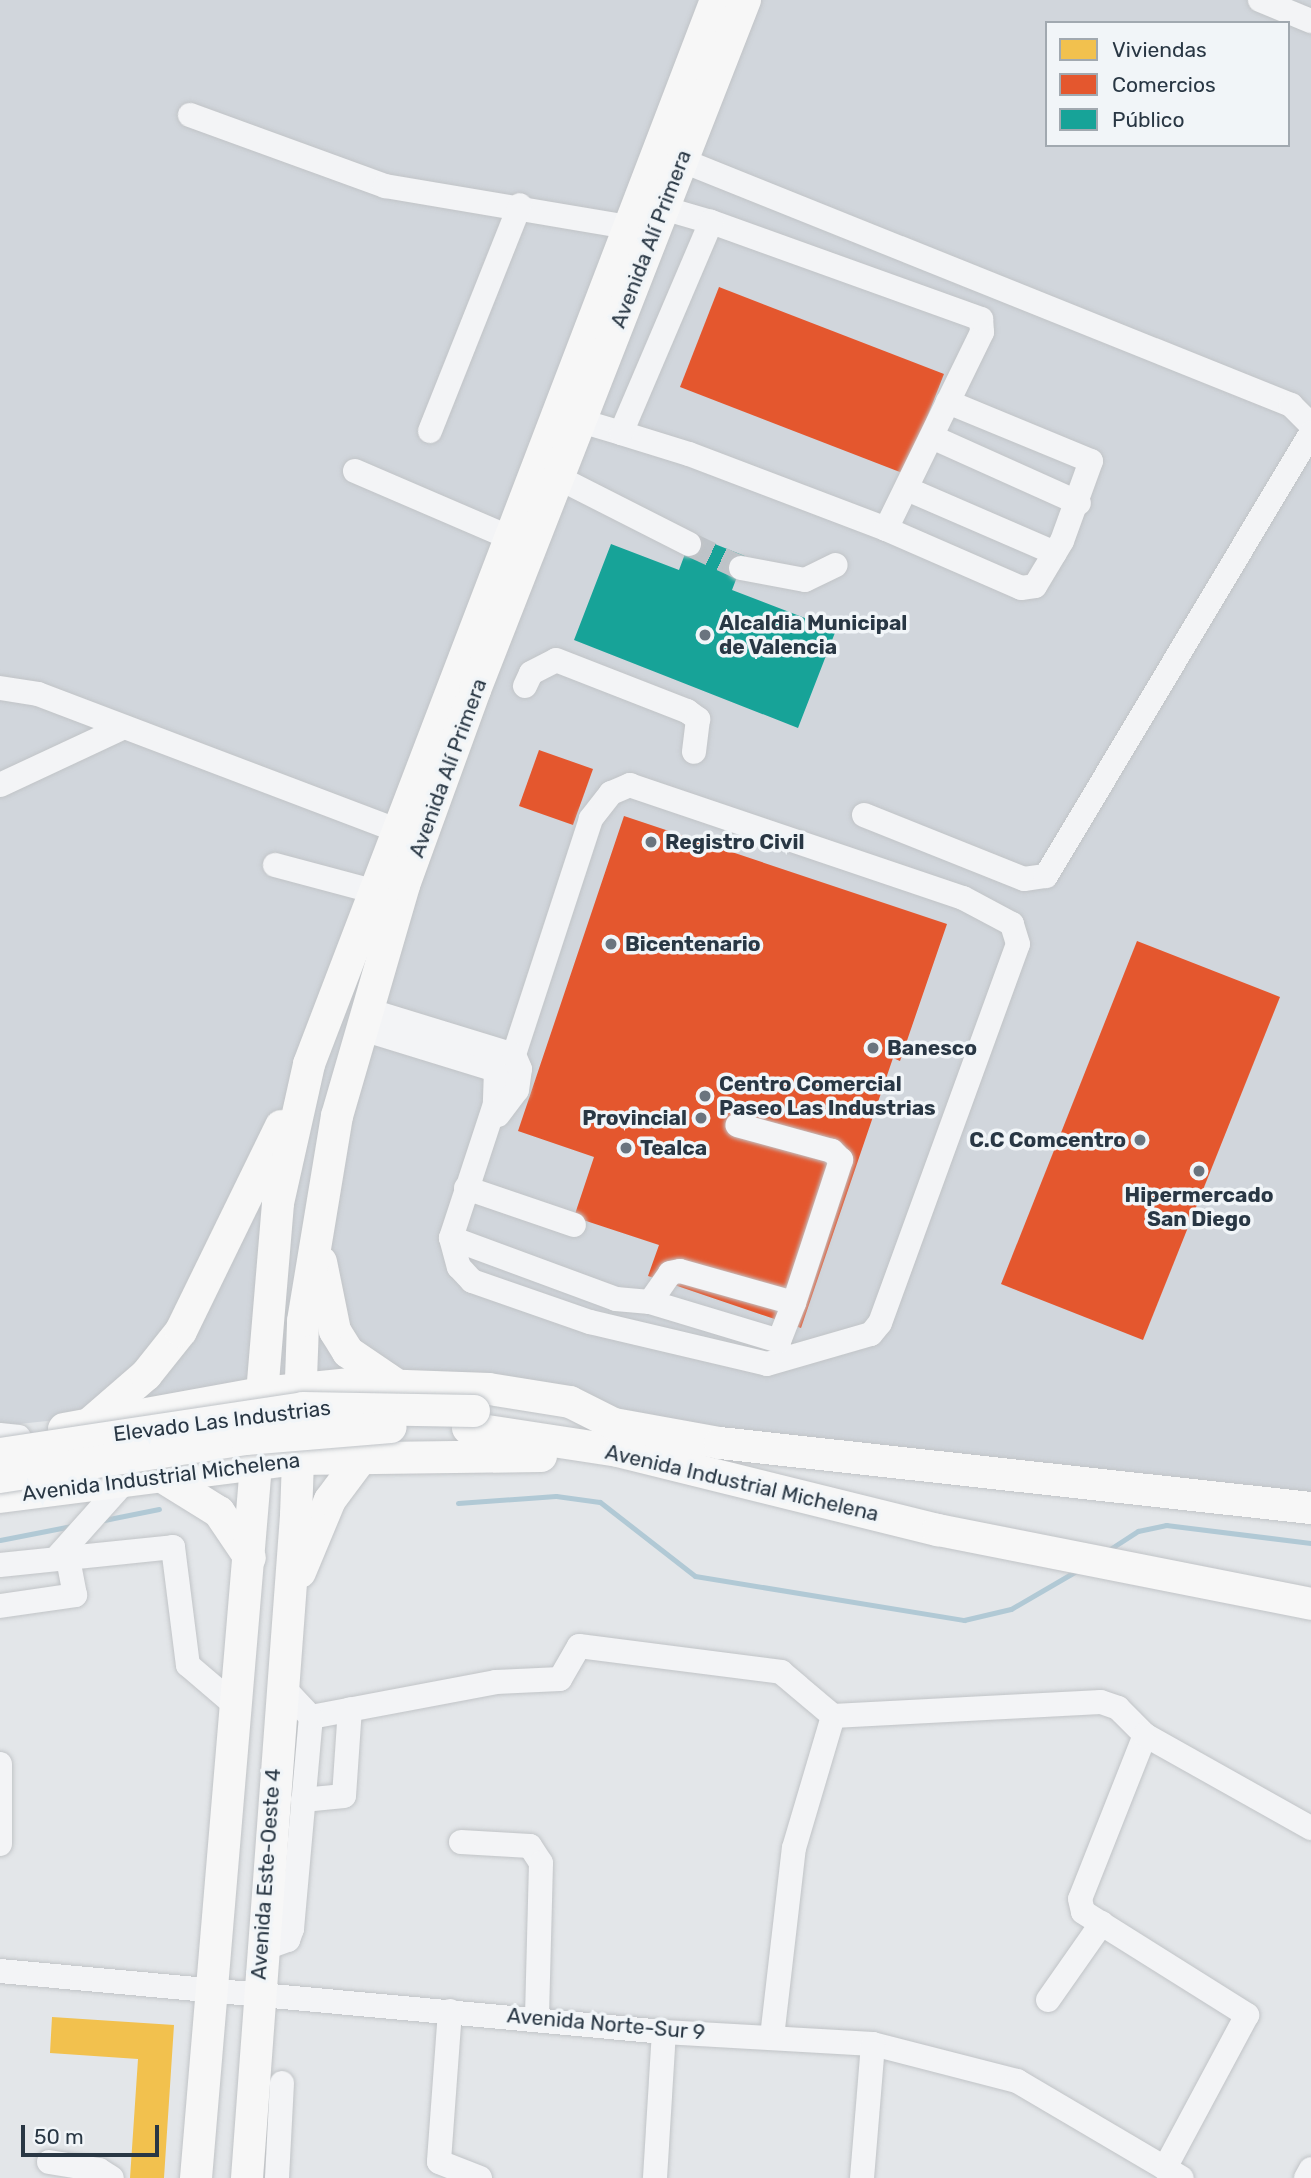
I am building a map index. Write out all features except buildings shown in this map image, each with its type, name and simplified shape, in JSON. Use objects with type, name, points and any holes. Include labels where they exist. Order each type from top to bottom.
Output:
[{"type":"main road","name":"Avenida Alí Primera","points":[[196,2178],[278,1203],[309,1064],[508,537],[569,417],[648,222],[716,0]]},
{"type":"main road","name":"Avenida Alí Primera","points":[[670,155],[745,0]]},
{"type":"main road","name":"Avenida Alí Primera","points":[[291,1570],[299,1390],[317,1224],[337,1116],[368,1021],[404,885],[557,477],[569,417]]},
{"type":"main road","points":[[368,1021],[360,1016],[371,937],[370,900]]},
{"type":"main road","points":[[87,1426],[146,1375],[181,1331],[220,1263],[309,1064]]},
{"type":"main road","points":[[317,1224],[335,1331],[348,1352],[395,1384]]},
{"type":"main road","name":"Avenida Industrial Michelena","points":[[5,1442],[262,1393],[395,1384],[489,1388],[570,1402],[607,1436],[1039,1551],[1311,1604]]},
{"type":"main road","name":"Elevado Las Industrias","points":[[5,1442],[303,1408],[471,1419],[607,1436]]},
{"type":"main road","name":"Elevado Las Industrias","points":[[0,1476],[301,1432],[471,1419]]},
{"type":"main road","name":"Avenida Industrial Michelena","points":[[0,1497],[143,1475],[298,1459],[567,1457],[607,1436],[1311,1508]]},
{"type":"main road","points":[[288,1601],[330,1500],[362,1457]]},
{"type":"main road","points":[[143,1475],[205,1501],[230,1525],[250,1558]]},
{"type":"main road","name":"Avenida Este-Oeste 4","points":[[247,2178],[260,1950],[291,1570]]},
{"type":"street","points":[[1260,0],[1311,21]]},
{"type":"street","points":[[190,115],[384,186],[648,222],[710,222],[981,319],[982,331],[886,529]]},
{"type":"street","points":[[670,155],[1291,405],[1311,425]]},
{"type":"street","points":[[430,431],[520,205]]},
{"type":"street","points":[[621,433],[710,222]]},
{"type":"street","points":[[569,417],[621,433],[886,529],[1021,589],[1035,586],[1055,553],[1079,503],[1091,461],[1085,456],[948,402]]},
{"type":"street","points":[[864,815],[1024,879],[1046,876],[1311,433]]},
{"type":"street","points":[[932,438],[1079,503]]},
{"type":"street","points":[[355,471],[508,537]]},
{"type":"street","points":[[557,477],[689,544]]},
{"type":"street","points":[[906,488],[1055,553]]},
{"type":"street","points":[[741,568],[805,580],[836,565]]},
{"type":"street","points":[[525,686],[531,673],[556,660],[688,711],[698,719],[694,752]]},
{"type":"street","points":[[0,688],[38,694],[120,729],[396,830]]},
{"type":"street","points":[[0,785],[120,729]]},
{"type":"street","points":[[368,1021],[496,1070],[500,1083],[451,1238],[458,1267],[472,1281],[590,1321],[745,1362],[792,1360],[871,1334],[1018,944],[1012,924],[963,898],[630,785],[611,793],[591,819],[514,1055],[520,1069],[516,1090],[489,1122]]},
{"type":"street","points":[[275,865],[370,900]]},
{"type":"street","points":[[368,1021],[514,1055]]},
{"type":"street","points":[[451,1238],[616,1299],[650,1301],[779,1341],[841,1160],[832,1151],[737,1125]]},
{"type":"street","points":[[466,1188],[574,1225]]},
{"type":"street","points":[[650,1301],[670,1273],[680,1271],[794,1303]]},
{"type":"street","points":[[63,1555],[143,1475]]},
{"type":"street","points":[[0,1565],[63,1555],[173,1547],[188,1665],[236,1706]]},
{"type":"street","points":[[0,1606],[75,1595],[63,1555]]},
{"type":"street","points":[[312,1717],[496,1682],[560,1679],[579,1646],[780,1672],[833,1716],[1101,1702],[1145,1735],[1311,1828]]},
{"type":"street","points":[[280,1684],[312,1717]]},
{"type":"street","points":[[303,1800],[344,1796],[350,1709]]},
{"type":"street","points":[[772,2037],[794,1848],[833,1716]]},
{"type":"street","points":[[260,1950],[288,1941],[292,1929],[312,1717]]},
{"type":"street","points":[[1145,1735],[1080,1899],[1083,1912],[1247,2015],[1173,2173]]},
{"type":"street","points":[[0,1764],[0,1844]]},
{"type":"street","points":[[461,1842],[530,1846],[541,1863],[537,2018]]},
{"type":"street","points":[[1048,2000],[1101,1923]]},
{"type":"street","name":"Avenida Norte-Sur 9","points":[[0,1971],[213,1994],[537,2018],[664,2032],[873,2044],[1017,2081],[1173,2173]]},
{"type":"street","points":[[450,2011],[439,2162],[480,2178]]},
{"type":"street","points":[[655,2178],[664,2032]]},
{"type":"street","points":[[862,2178],[873,2044]]},
{"type":"street","points":[[277,2178],[282,2083]]},
{"type":"street","points":[[49,2162],[99,2169],[112,2178]]},
{"type":"street","points":[[1306,2178],[1311,2169]]},
{"type":"shaded area","points":[[0,0],[1311,0],[1311,1508],[395,1384],[0,1426]]},
{"type":"waterway","points":[[458,1503],[556,1496],[600,1502],[695,1576],[964,1620],[1011,1609],[1078,1570]]},
{"type":"waterway","points":[[104,1520],[159,1509]]},
{"type":"waterway","points":[[1107,1551],[1138,1531],[1166,1525],[1311,1543]]},
{"type":"waterway","points":[[0,1540],[72,1526]]},
{"type":"tunnel","points":[[689,544],[741,568]]},
{"type":"place","name":"Alcaldia Municipal de Valencia","points":[[705,635]]},
{"type":"place","name":"Registro Civil","points":[[651,842]]},
{"type":"place","name":"Bicentenario","points":[[611,944]]},
{"type":"place","name":"Banesco","points":[[873,1048]]},
{"type":"place","name":"Centro Comercial Paseo Las Industrias","points":[[705,1096]]},
{"type":"place","name":"Provincial","points":[[701,1118]]},
{"type":"place","name":"C.C Comcentro","points":[[1140,1140]]},
{"type":"place","name":"Tealca","points":[[626,1148]]},
{"type":"place","name":"Hipermercado San Diego","points":[[1199,1171]]}]
